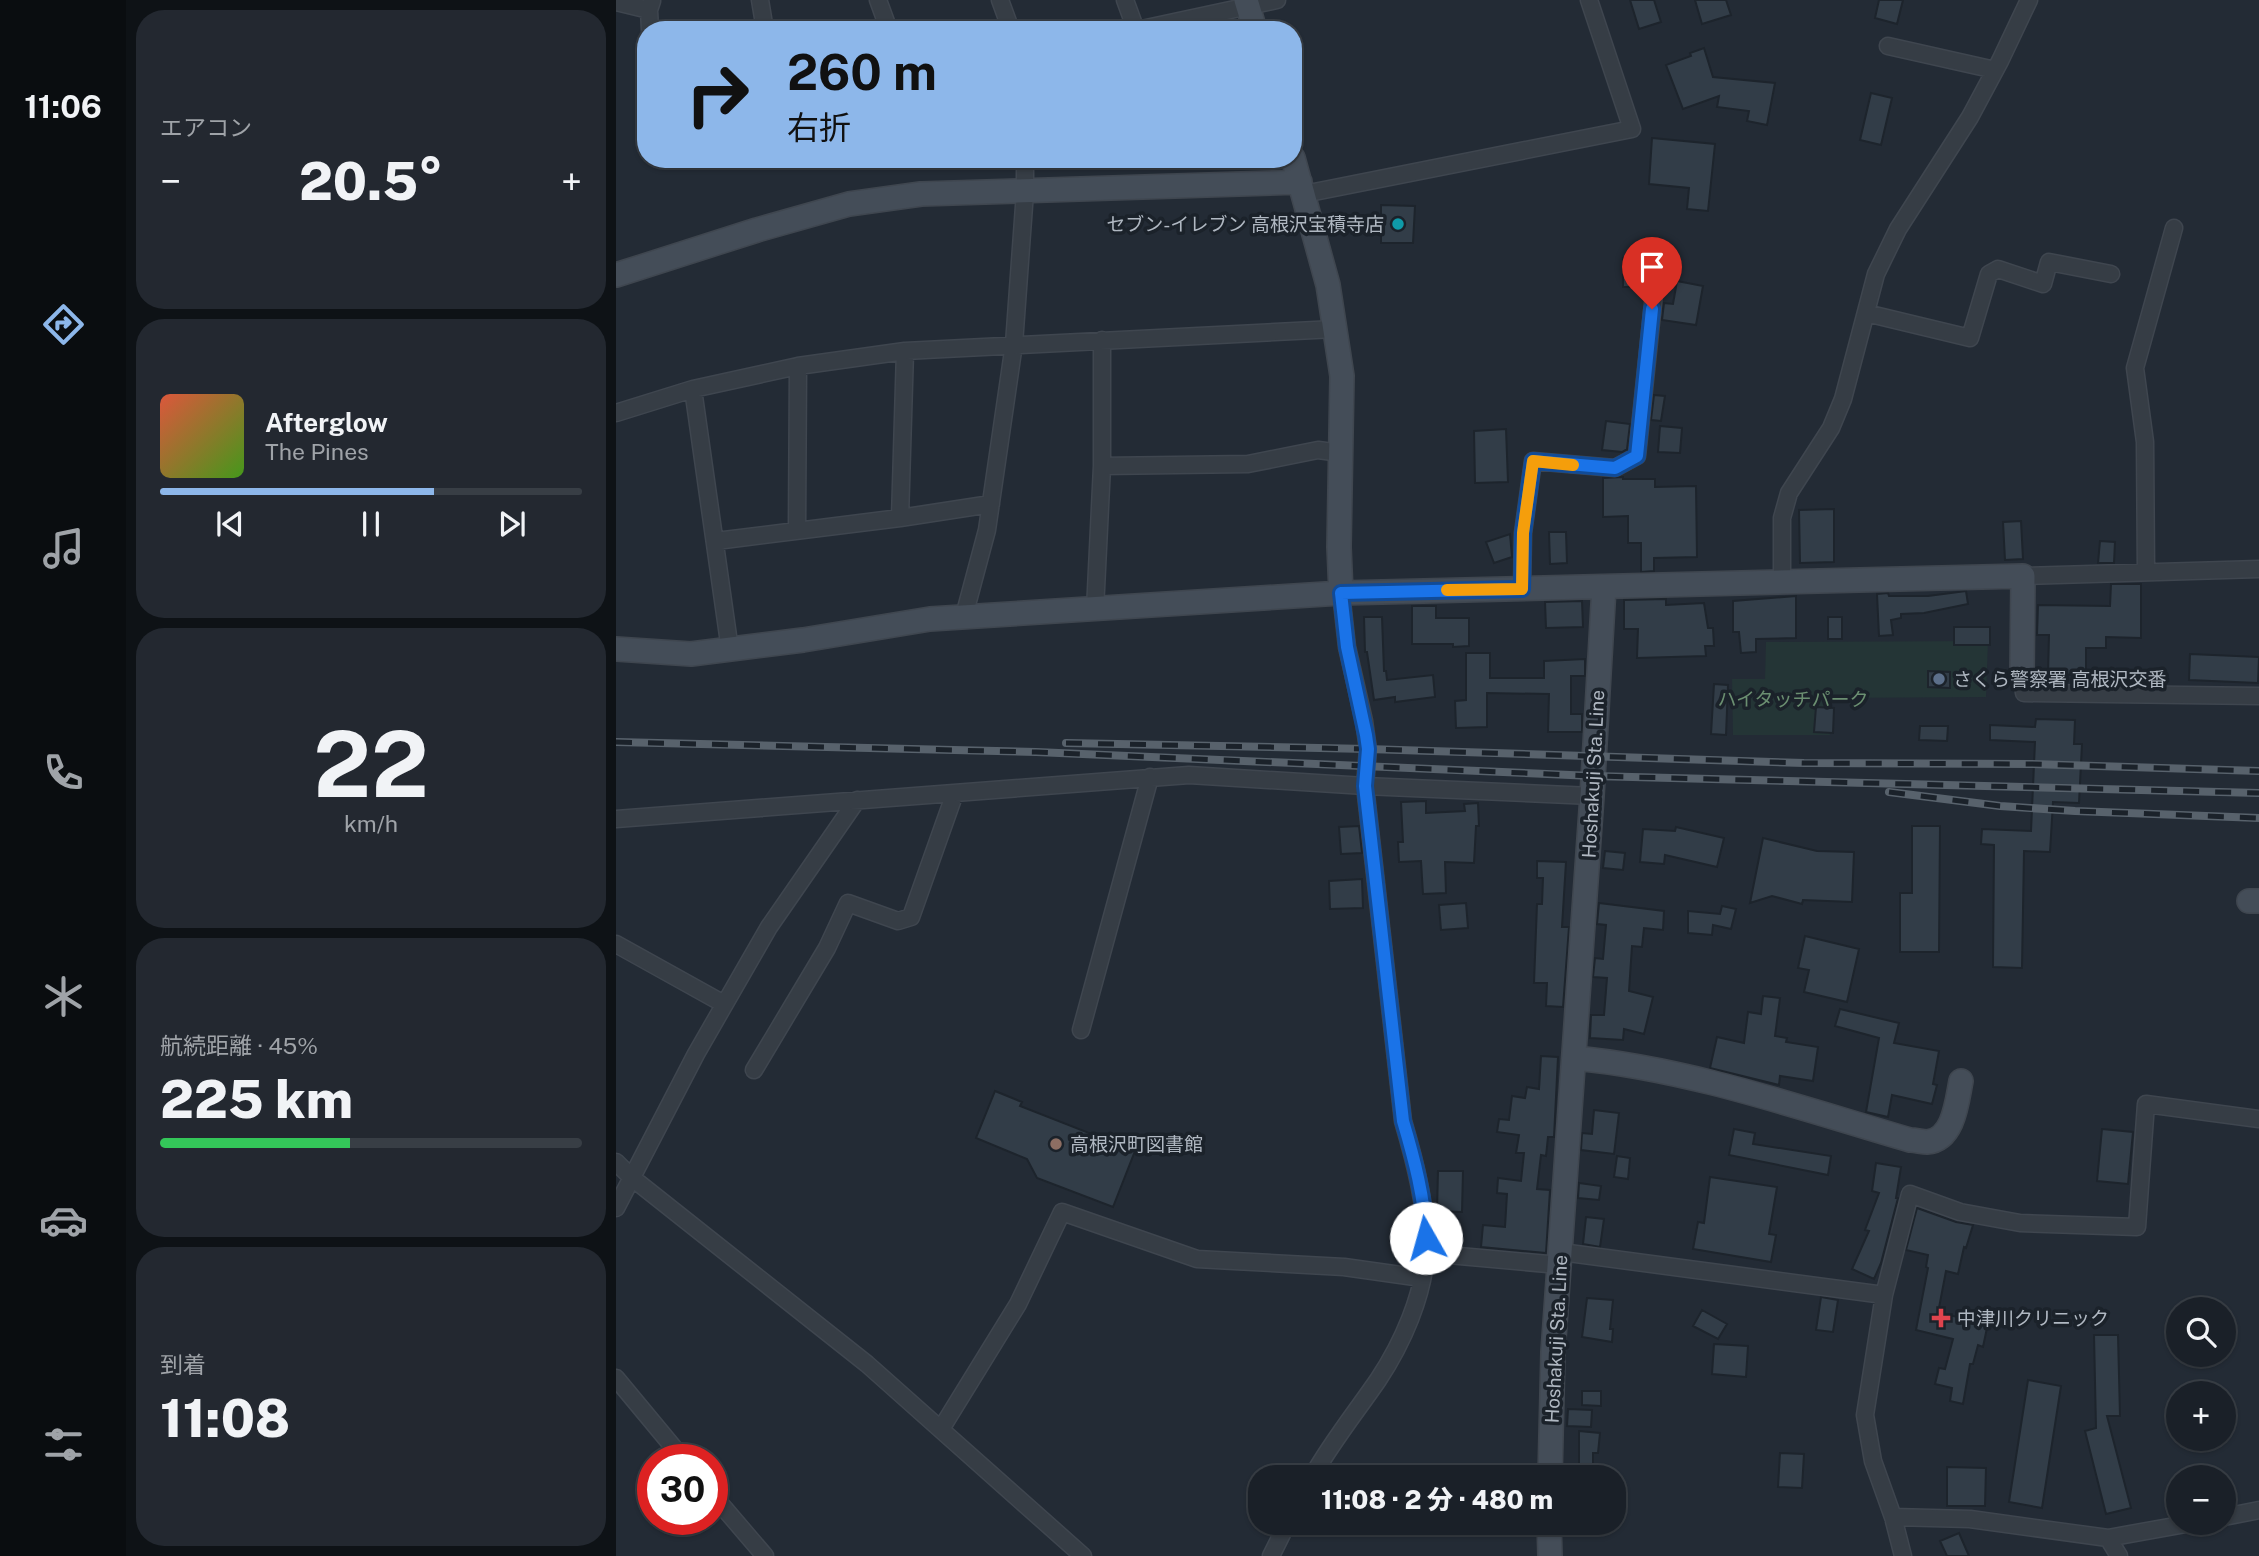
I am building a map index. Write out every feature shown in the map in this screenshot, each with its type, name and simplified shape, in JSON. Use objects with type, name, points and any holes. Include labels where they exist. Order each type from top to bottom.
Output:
[{"type":"street","points":[[760,0],[764,21]]},
{"type":"street","points":[[878,0],[886,21]]},
{"type":"street","points":[[1000,0],[1008,21]]},
{"type":"street","points":[[1125,0],[1133,21]]},
{"type":"street","points":[[1174,21],[1247,3],[1277,0]]},
{"type":"street","points":[[616,275],[849,204],[922,194],[1302,188],[1632,129],[1589,0]]},
{"type":"street","points":[[1782,581],[1782,518],[1789,493],[1831,429],[1843,399],[1876,274],[1898,229],[1970,117],[2029,0]]},
{"type":"street","points":[[616,2],[651,5]]},
{"type":"street","points":[[1247,3],[1252,21]]},
{"type":"street","points":[[1888,46],[1995,70]]},
{"type":"street","points":[[964,616],[987,530],[1014,344],[1025,192],[1024,168]]},
{"type":"street","points":[[1296,168],[1328,285],[1342,376],[1341,593],[1347,647],[1368,749],[1365,786],[1403,1121],[1412,1152],[1425,1223],[1426,1253],[1422,1278],[1408,1324],[1380,1377],[1319,1465]]},
{"type":"street","points":[[2146,572],[2145,442],[2135,368],[2174,228]]},
{"type":"street","points":[[1866,313],[1970,338],[1989,274],[1998,269],[2043,284],[2049,262],[2111,274]]},
{"type":"street","points":[[1522,589],[1523,533],[1533,461],[1615,468],[1637,456],[1655,284]]},
{"type":"street","points":[[616,413],[693,389],[798,366],[905,351],[1335,329]]},
{"type":"street","points":[[1095,610],[1102,466],[1102,340]]},
{"type":"street","points":[[900,518],[905,351]]},
{"type":"street","points":[[797,531],[798,366]]},
{"type":"street","points":[[693,389],[730,649]]},
{"type":"street","points":[[1102,466],[1248,464],[1318,450],[1341,453]]},
{"type":"street","points":[[716,541],[991,504]]},
{"type":"street","points":[[616,649],[691,654],[930,619],[1341,593],[2259,569]]},
{"type":"street","points":[[2023,576],[2024,693],[2259,696]]},
{"type":"street","name":"Hoshakuji Sta. Line","points":[[1550,1465],[1553,1352],[1575,1058],[1604,587]]},
{"type":"street","points":[[616,819],[1189,775],[1592,796]]},
{"type":"street","points":[[1081,1030],[1150,777]]},
{"type":"street","points":[[754,1070],[827,948],[848,903],[898,921],[911,917],[954,793]]},
{"type":"street","points":[[616,1208],[724,1004],[774,918],[857,800]]},
{"type":"street","points":[[616,944],[724,1004]]},
{"type":"street","points":[[1575,1058],[1617,1062],[1676,1073],[1910,1140],[1930,1142],[1945,1132],[1954,1116],[1961,1081]]},
{"type":"street","points":[[1903,1556],[1893,1517],[1873,1461],[1865,1415],[1884,1294],[1910,1194],[1959,1212],[2020,1223],[2137,1227],[2146,1104],[2259,1119]]},
{"type":"street","points":[[616,1162],[631,1177],[867,1364],[1083,1556]]},
{"type":"street","points":[[941,1429],[1018,1304],[1062,1212],[1198,1259],[1344,1267],[1422,1278]]},
{"type":"street","points":[[1426,1253],[1560,1259],[1884,1294]]},
{"type":"street","points":[[616,1378],[671,1444]]},
{"type":"street","points":[[2236,1515],[2259,1510]]},
{"type":"street","points":[[728,1513],[765,1556]]},
{"type":"street","points":[[1893,1517],[1970,1519],[2108,1538],[2166,1528]]},
{"type":"street","points":[[1271,1556],[1282,1535]]},
{"type":"street","points":[[1549,1535],[1550,1556]]},
{"type":"street","points":[[2108,1538],[2119,1556]]},
{"type":"green space","name":"ハイタッチパーク","points":[[1988,641],[1986,697],[1828,698],[1830,735],[1733,735],[1732,679],[1765,679],[1766,642]]},
{"type":"building","points":[[1630,0],[1654,0],[1661,22],[1639,29]]},
{"type":"building","points":[[1695,0],[1726,0],[1731,15],[1702,24]]},
{"type":"building","points":[[1879,0],[1903,0],[1897,24],[1875,18]]},
{"type":"building","points":[[1704,48],[1713,77],[1775,83],[1767,125],[1747,121],[1749,111],[1717,107],[1719,96],[1683,109],[1666,65]]},
{"type":"building","points":[[1871,93],[1892,98],[1881,145],[1860,140]]},
{"type":"building","points":[[1652,138],[1715,144],[1708,211],[1687,209],[1689,188],[1649,184]]},
{"type":"building","name":"セブン-イレブン 高根沢宝積寺店","points":[[1381,205],[1415,206],[1413,243],[1381,243]]},
{"type":"building","points":[[1623,258],[1644,258],[1644,287],[1623,287]]},
{"type":"building","points":[[1677,281],[1703,286],[1696,325],[1662,320],[1664,303],[1673,304]]},
{"type":"building","points":[[1654,395],[1665,396],[1661,421],[1651,420]]},
{"type":"building","points":[[1606,421],[1630,424],[1627,449],[1622,452],[1602,450]]},
{"type":"building","points":[[1660,426],[1682,428],[1680,453],[1658,452]]},
{"type":"building","points":[[1506,429],[1508,482],[1475,483],[1474,431]]},
{"type":"building","points":[[1603,478],[1655,479],[1655,487],[1696,486],[1697,557],[1654,558],[1654,571],[1641,572],[1641,543],[1628,543],[1628,516],[1603,517]]},
{"type":"building","points":[[1834,509],[1834,562],[1800,563],[1799,510]]},
{"type":"building","points":[[2021,521],[2023,559],[2005,560],[2003,522]]},
{"type":"building","points":[[1549,532],[1566,532],[1567,563],[1550,564]]},
{"type":"building","points":[[1510,534],[1512,557],[1494,563],[1486,542]]},
{"type":"building","points":[[2100,541],[2115,542],[2114,563],[2098,563]]},
{"type":"building","points":[[2111,584],[2141,584],[2141,638],[2106,637],[2106,648],[2086,648],[2086,675],[2048,674],[2049,635],[2037,635],[2038,605],[2110,606]]},
{"type":"building","points":[[1966,591],[1968,604],[1924,613],[1901,614],[1901,618],[1891,620],[1893,635],[1879,636],[1877,594],[1928,596]]},
{"type":"building","points":[[1796,596],[1796,638],[1756,639],[1756,652],[1741,653],[1739,632],[1733,632],[1733,601]]},
{"type":"building","points":[[1666,599],[1666,605],[1704,603],[1708,628],[1713,628],[1714,646],[1705,646],[1706,656],[1637,658],[1638,629],[1624,629],[1624,600]]},
{"type":"building","points":[[1582,601],[1583,627],[1546,628],[1545,602]]},
{"type":"building","points":[[1412,606],[1436,606],[1436,618],[1469,618],[1469,646],[1412,644]]},
{"type":"building","points":[[1364,617],[1382,617],[1384,671],[1387,680],[1433,675],[1435,697],[1395,702],[1395,697],[1374,700],[1365,652]]},
{"type":"building","points":[[1828,617],[1842,617],[1842,639],[1828,639]]},
{"type":"building","points":[[1954,627],[1990,627],[1990,645],[1954,645]]},
{"type":"building","points":[[1466,653],[1490,653],[1490,678],[1544,678],[1544,661],[1585,659],[1585,676],[1571,676],[1571,714],[1582,714],[1582,732],[1548,732],[1549,694],[1487,693],[1487,727],[1456,728],[1455,701],[1466,700]]},
{"type":"building","points":[[2190,654],[2259,657],[2258,683],[2189,680]]},
{"type":"building","name":"さくら警察署 高根沢交番","points":[[1928,671],[1950,672],[1950,688],[1928,687]]},
{"type":"building","points":[[1714,684],[1728,685],[1726,735],[1711,734]]},
{"type":"building","points":[[1816,707],[1834,708],[1833,733],[1814,732]]},
{"type":"building","points":[[2036,719],[2075,720],[2074,744],[2082,744],[2079,803],[2053,802],[2050,852],[2024,851],[2022,968],[1993,967],[1994,845],[1981,844],[1982,829],[2031,831],[2035,742],[1990,740],[1990,725],[2035,727]]},
{"type":"building","points":[[1920,726],[1948,726],[1947,741],[1919,740]]},
{"type":"building","points":[[1426,801],[1426,813],[1465,811],[1464,804],[1478,803],[1479,826],[1476,826],[1474,863],[1445,862],[1446,893],[1423,894],[1421,861],[1399,862],[1398,842],[1403,842],[1401,802]]},
{"type":"building","points":[[1359,826],[1362,853],[1341,854],[1339,827]]},
{"type":"building","points":[[1912,826],[1940,826],[1939,952],[1900,952],[1900,893],[1912,893]]},
{"type":"building","points":[[1676,827],[1724,838],[1717,867],[1665,855],[1664,864],[1640,862],[1643,829],[1675,831]]},
{"type":"building","points":[[1763,838],[1817,851],[1854,852],[1852,902],[1803,900],[1802,904],[1772,896],[1750,903]]},
{"type":"building","points":[[1605,851],[1625,853],[1623,870],[1603,868]]},
{"type":"building","points":[[1537,861],[1566,862],[1562,927],[1569,927],[1563,1007],[1546,1006],[1547,983],[1534,983],[1537,904],[1542,904],[1543,878],[1537,878]]},
{"type":"building","points":[[1362,879],[1363,908],[1330,909],[1329,881]]},
{"type":"building","points":[[1466,903],[1468,928],[1441,930],[1439,905]]},
{"type":"building","points":[[1599,903],[1664,911],[1663,930],[1644,928],[1642,947],[1632,946],[1629,991],[1653,997],[1644,1034],[1624,1029],[1623,1040],[1590,1038],[1591,1015],[1604,1015],[1607,978],[1593,977],[1595,958],[1603,959],[1606,925],[1597,924]]},
{"type":"building","points":[[1722,906],[1736,909],[1731,929],[1713,925],[1712,935],[1688,933],[1688,911],[1720,914]]},
{"type":"building","points":[[1805,936],[1859,949],[1847,1002],[1804,992],[1809,970],[1798,968]]},
{"type":"building","points":[[1763,996],[1780,998],[1775,1036],[1787,1038],[1786,1042],[1818,1047],[1813,1081],[1780,1076],[1779,1085],[1710,1068],[1717,1037],[1744,1043],[1748,1012],[1761,1014]]},
{"type":"building","points":[[1840,1009],[1899,1023],[1894,1043],[1939,1051],[1933,1084],[1937,1085],[1932,1104],[1892,1095],[1888,1117],[1866,1112],[1879,1038],[1835,1026]]},
{"type":"building","points":[[1541,1056],[1558,1057],[1554,1137],[1548,1137],[1546,1156],[1541,1155],[1537,1189],[1550,1190],[1546,1253],[1481,1247],[1483,1225],[1505,1227],[1507,1194],[1497,1193],[1498,1178],[1521,1181],[1524,1153],[1516,1153],[1519,1135],[1497,1132],[1499,1119],[1509,1120],[1512,1096],[1525,1098],[1527,1087],[1539,1089]]},
{"type":"building","name":"高根沢町図書館","points":[[995,1091],[1022,1102],[1020,1106],[1135,1151],[1113,1207],[1037,1178],[1027,1159],[976,1138]]},
{"type":"building","points":[[1594,1110],[1619,1113],[1614,1154],[1581,1150],[1582,1133],[1592,1134]]},
{"type":"building","points":[[1734,1129],[1755,1133],[1753,1144],[1831,1156],[1828,1175],[1729,1155]]},
{"type":"building","points":[[2102,1129],[2133,1132],[2128,1184],[2097,1181]]},
{"type":"building","points":[[1617,1156],[1630,1158],[1628,1179],[1614,1177]]},
{"type":"building","points":[[1876,1163],[1901,1167],[1898,1198],[1881,1263],[1874,1279],[1852,1269],[1869,1231],[1865,1230],[1879,1193],[1872,1191]]},
{"type":"building","points":[[1438,1171],[1463,1171],[1462,1212],[1437,1211]]},
{"type":"building","points":[[1710,1177],[1777,1187],[1769,1234],[1776,1235],[1771,1262],[1693,1249],[1698,1222],[1704,1223]]},
{"type":"building","points":[[1579,1183],[1601,1186],[1599,1200],[1578,1198]]},
{"type":"building","points":[[1917,1208],[1973,1225],[1966,1248],[1964,1247],[1958,1274],[1946,1271],[1938,1313],[1988,1323],[1983,1347],[1978,1345],[1973,1364],[1970,1364],[1963,1404],[1950,1401],[1952,1388],[1935,1384],[1939,1368],[1945,1369],[1953,1339],[1916,1330],[1928,1268],[1928,1255],[1906,1250]]},
{"type":"building","points":[[1586,1217],[1604,1219],[1600,1247],[1583,1244]]},
{"type":"building","points":[[1821,1297],[1838,1300],[1833,1332],[1816,1330]]},
{"type":"building","points":[[1587,1298],[1613,1300],[1610,1329],[1613,1329],[1612,1342],[1582,1337]]},
{"type":"building","points":[[1702,1310],[1727,1324],[1718,1339],[1693,1326]]},
{"type":"building","points":[[2094,1335],[2118,1335],[2120,1416],[2107,1416],[2131,1508],[2106,1514],[2085,1431],[2096,1428]]},
{"type":"building","points":[[1714,1344],[1748,1346],[1746,1377],[1712,1374]]},
{"type":"building","points":[[2028,1380],[2061,1386],[2042,1508],[2009,1502]]},
{"type":"building","points":[[1582,1391],[1601,1391],[1601,1406],[1582,1405]]},
{"type":"building","points":[[1568,1409],[1592,1410],[1591,1427],[1567,1426]]},
{"type":"building","points":[[1579,1431],[1600,1433],[1598,1453],[1593,1453],[1593,1465],[1579,1465]]},
{"type":"building","points":[[1780,1453],[1804,1454],[1802,1488],[1778,1487]]},
{"type":"building","points":[[1947,1467],[1986,1468],[1985,1506],[1947,1506]]},
{"type":"building","points":[[1959,1533],[1969,1556],[1947,1556],[1940,1541]]},
{"type":"railway","points":[[616,742],[1036,752],[1593,776],[2259,793]]},
{"type":"railway","points":[[1066,743],[1368,749],[1804,763],[2031,764],[2259,771]]},
{"type":"railway","points":[[1889,792],[2000,806],[2259,818]]},
{"type":"slow traffic","points":[[1447,590],[1522,589],[1523,533],[1533,461],[1573,465]]},
{"type":"place","name":"セブン-イレブン 高根沢宝積寺店","points":[[1398,224]]},
{"type":"place","name":"さくら警察署 高根沢交番","points":[[1939,679]]},
{"type":"place","name":"高根沢町図書館","points":[[1056,1144]]},
{"type":"place","name":"中津川クリニック","points":[[1941,1318]]},
{"type":"route","points":[[1426,1238],[1412,1152],[1403,1121],[1365,786],[1368,749],[1347,647],[1341,593],[1522,589],[1523,533],[1533,461],[1615,468],[1637,456],[1652,309]]}]
